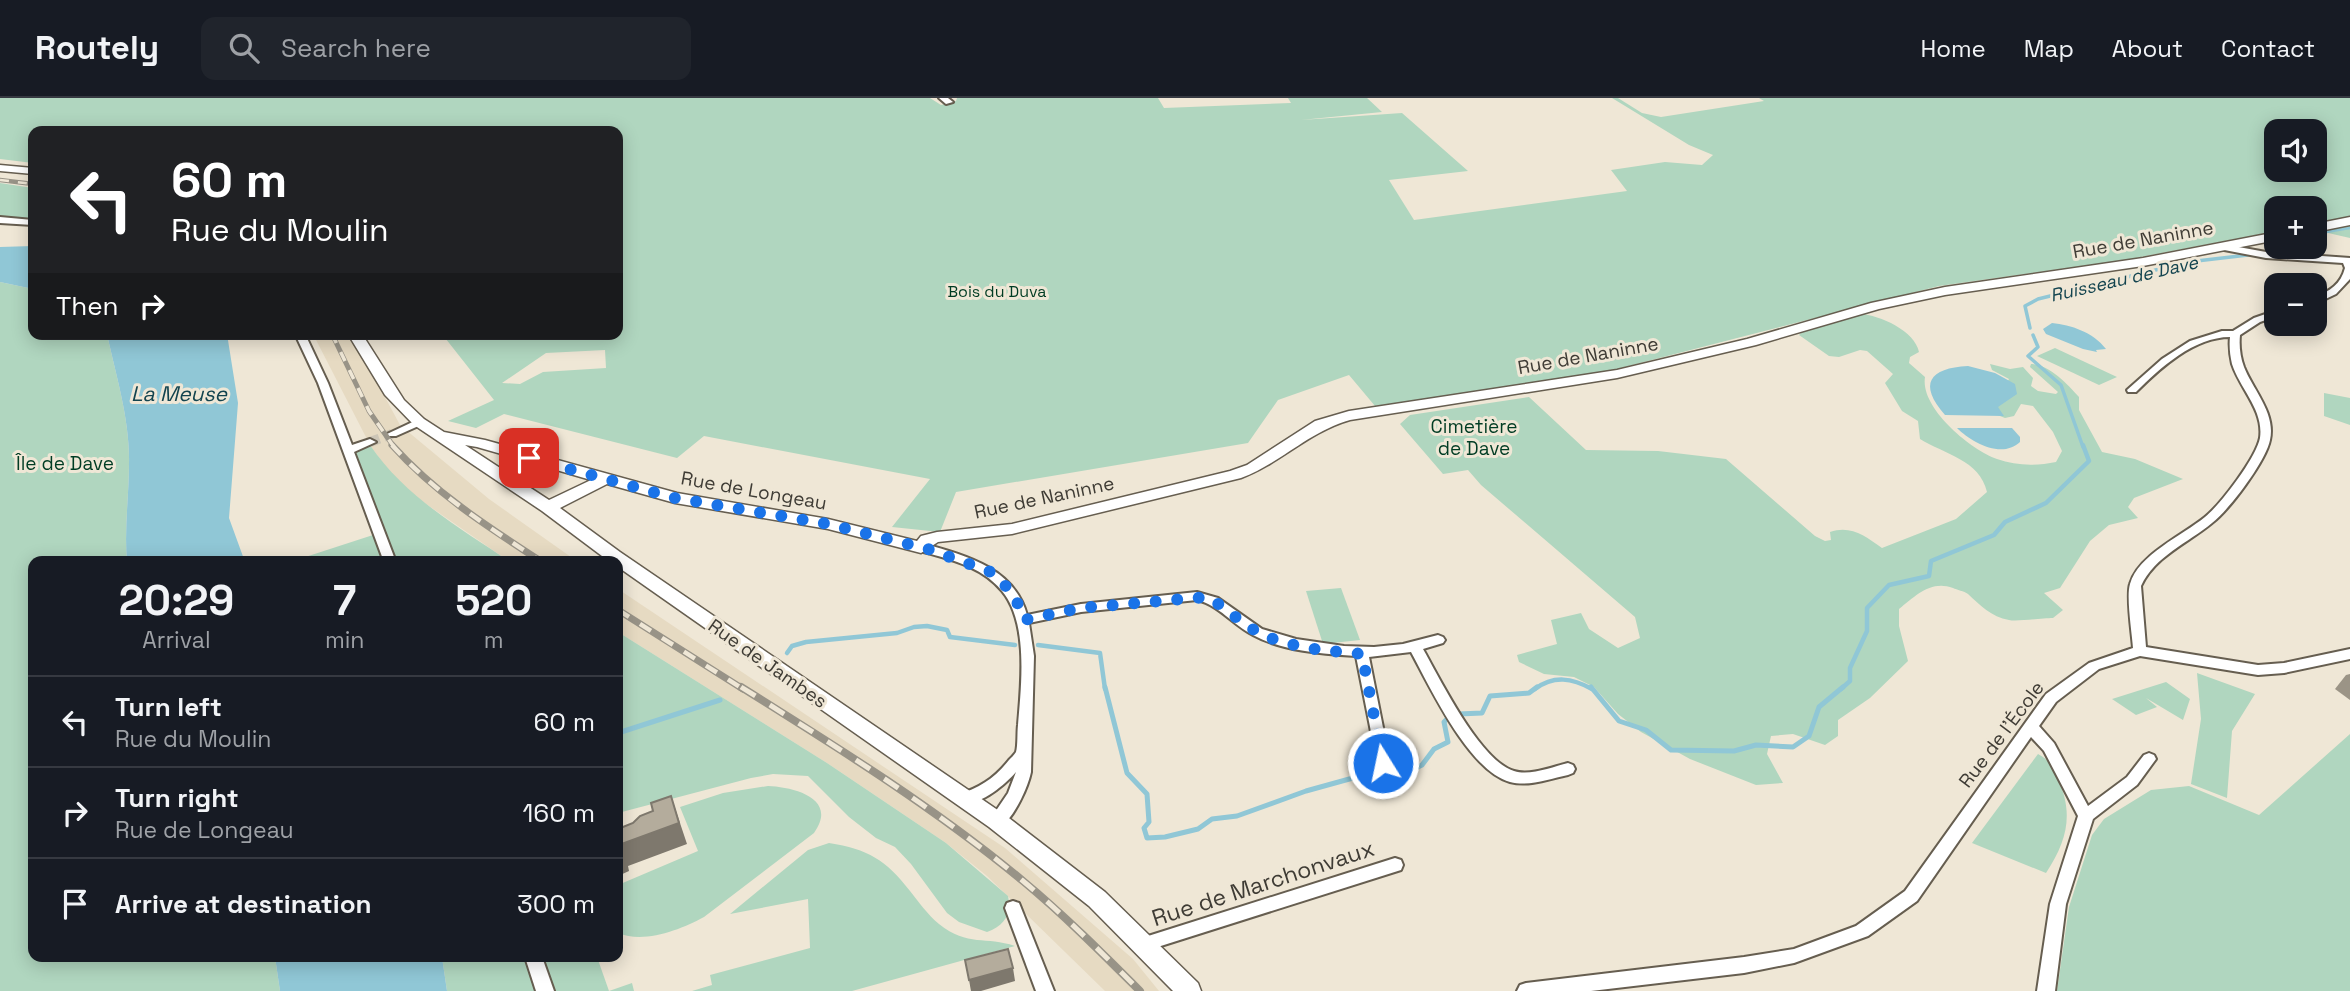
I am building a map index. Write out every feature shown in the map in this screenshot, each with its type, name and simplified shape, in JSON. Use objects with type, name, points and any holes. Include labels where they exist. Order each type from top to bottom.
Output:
[{"type":"street","points":[[0,168],[28,171]]},
{"type":"street","points":[[0,220],[28,223]]},
{"type":"street","points":[[2327,226],[2350,221]]},
{"type":"street","name":"Rue de Naninne","points":[[921,547],[927,540],[937,537],[1012,529],[1244,472],[1320,424],[1349,416],[1632,372],[1751,342],[1876,306],[1934,293],[2143,262],[2264,239]]},
{"type":"street","points":[[2222,247],[2266,255],[2348,261],[2348,278],[2327,296]]},
{"type":"street","points":[[2132,390],[2148,374],[2202,338],[2235,334],[2264,318]]},
{"type":"street","points":[[2235,334],[2232,349],[2237,367],[2266,422],[2265,441],[2216,514],[2146,566],[2137,579],[2135,586],[2140,651],[2258,670],[2284,668],[2350,654]]},
{"type":"street","points":[[303,340],[323,383],[388,556]]},
{"type":"street","name":"Rue de Jambes","points":[[358,340],[387,392],[400,407],[616,556]]},
{"type":"street","points":[[392,434],[419,422]]},
{"type":"street","name":"Rue de Longeau","points":[[437,435],[479,443],[675,498],[828,524],[921,547],[991,572],[1014,594],[1024,620],[1026,645],[1023,753],[1026,765],[1014,798],[997,821]]},
{"type":"street","points":[[348,450],[370,442]]},
{"type":"street","points":[[548,508],[605,480]]},
{"type":"street","name":"Rue de Jambes","points":[[623,561],[997,821],[1097,899],[1145,944],[1189,991]]},
{"type":"street","points":[[1024,620],[1081,608],[1197,596],[1212,599],[1242,623],[1277,640],[1362,654],[1415,647],[1438,640]]},
{"type":"street","points":[[1415,647],[1455,716],[1482,757],[1493,768],[1508,776],[1537,776],[1568,769]]},
{"type":"street","name":"Rue de l'École","points":[[1526,991],[1745,965],[1794,956],[1863,931],[1911,896],[2051,698],[2094,666],[2140,651]]},
{"type":"street","points":[[1362,654],[1383,763]]},
{"type":"street","points":[[2030,726],[2049,747],[2086,816]]},
{"type":"street","points":[[962,799],[989,790],[1001,782],[1023,753]]},
{"type":"street","points":[[2046,991],[2058,904],[2086,816],[2132,781],[2148,759]]},
{"type":"street","name":"Rue de Marchonvaux","points":[[1145,944],[1395,865]]},
{"type":"street","points":[[1013,908],[1045,991]]},
{"type":"street","points":[[535,962],[545,991]]},
{"type":"shaded area","points":[[316,340],[354,340],[400,425],[489,499],[570,556],[501,556],[416,497],[386,468],[370,445]]},
{"type":"shaded area","points":[[623,592],[1005,848],[1133,959],[1159,991],[1105,991],[987,876],[946,843],[827,763],[623,635]]},
{"type":"green space","name":"Bois du Duva","points":[[0,98],[930,98],[941,105],[956,101],[957,98],[1158,98],[1164,108],[1291,103],[1288,98],[1367,98],[1382,112],[1301,120],[1402,113],[1468,171],[1389,180],[1414,220],[1627,191],[1611,170],[1665,162],[1702,165],[1713,155],[1689,145],[1612,98],[1618,98],[1642,113],[1661,117],[1764,101],[1759,98],[2350,98],[2350,238],[2327,233],[2327,196],[2264,196],[2264,233],[2125,260],[1939,286],[1605,372],[1375,406],[1349,375],[1278,400],[1248,443],[956,492],[940,532],[892,527],[930,479],[704,436],[677,458],[504,414],[476,428],[448,421],[494,400],[447,340],[623,340],[623,126],[28,126],[28,162],[0,159]],"holes":[[[605,350],[606,368],[543,372],[520,384],[502,383],[546,353]]]},
{"type":"green space","points":[[0,183],[28,187],[28,225],[0,222]]},
{"type":"green space","name":"Île de Dave","points":[[0,282],[28,288],[28,340],[108,340],[122,398],[129,447],[127,556],[28,556],[28,962],[276,962],[280,991],[0,991]]},
{"type":"green space","name":"Cimetière de Dave","points":[[1860,314],[1886,321],[1911,337],[1919,352],[1910,357],[1909,363],[1925,377],[1930,401],[1938,414],[1961,437],[1986,454],[2012,463],[2034,465],[2056,462],[2062,451],[2053,432],[2033,406],[2021,404],[2014,416],[2005,418],[1990,412],[2009,379],[1992,370],[1990,364],[2010,369],[2023,367],[2033,378],[2031,386],[2038,391],[2058,392],[2030,367],[2031,364],[2051,371],[2079,397],[2079,410],[2102,452],[2135,459],[2183,479],[2134,498],[2128,507],[2138,518],[2109,525],[2090,541],[2060,588],[2044,593],[2063,610],[2053,618],[2017,621],[2003,618],[1986,610],[1966,593],[1945,586],[1930,588],[1911,599],[1899,609],[1899,626],[1908,661],[1870,698],[1838,720],[1838,736],[1825,745],[1793,734],[1771,736],[1767,754],[1783,783],[1756,785],[1690,759],[1641,732],[1618,714],[1594,687],[1574,677],[1544,674],[1519,662],[1517,655],[1557,644],[1551,620],[1581,613],[1589,629],[1618,648],[1640,638],[1635,617],[1481,485],[1468,470],[1443,474],[1400,424],[1410,415],[1529,397],[1586,450],[1658,451],[1726,459],[1815,536],[1825,541],[1831,540],[1830,532],[1851,531],[1882,548],[1956,519],[1987,492],[1977,472],[1969,465],[1920,439],[1918,421],[1902,411],[1885,383],[1893,374],[1867,351],[1860,350],[1839,357],[1829,356],[1799,335],[1803,331]]},
{"type":"green space","points":[[2055,348],[2117,377],[2099,385],[2037,356]]},
{"type":"green space","points":[[2324,393],[2350,398],[2350,425],[2324,416]]},
{"type":"green space","points":[[370,445],[384,464],[416,496],[501,556],[395,556],[355,450]]},
{"type":"green space","points":[[373,535],[381,556],[308,556]]},
{"type":"green space","points":[[1341,588],[1360,640],[1323,644],[1306,591]]},
{"type":"green space","points":[[623,635],[827,763],[946,843],[1008,896],[1008,914],[1002,923],[987,932],[959,922],[947,913],[895,847],[876,838],[849,817],[808,776],[773,774],[623,812]]},
{"type":"green space","points":[[2197,673],[2255,694],[2232,731],[2227,798],[2191,784],[2201,719]]},
{"type":"green space","points":[[2166,682],[2190,699],[2183,720],[2146,698],[2157,707],[2136,715],[2112,699]]},
{"type":"green space","points":[[2350,734],[2350,991],[2057,991],[2069,907],[2092,835],[2104,819],[2151,790],[2189,786],[2259,815]]},
{"type":"green space","points":[[2038,754],[2048,762],[2058,779],[2067,816],[2059,850],[2046,873],[1972,843]]},
{"type":"green space","points":[[768,786],[800,792],[817,803],[821,811],[820,821],[814,833],[704,917],[662,934],[639,937],[623,934],[623,883],[698,851],[680,807],[723,793]]},
{"type":"green space","points":[[829,843],[855,849],[884,864],[931,916],[949,931],[959,936],[1015,946],[852,991],[692,991],[712,985],[710,975],[810,948],[808,899],[730,914],[808,850]]},
{"type":"green space","points":[[443,962],[527,962],[537,991],[447,991]]},
{"type":"green space","points":[[542,962],[599,962],[609,991],[551,991]]},
{"type":"green space","points":[[632,983],[634,991],[609,991]]},
{"type":"water","points":[[28,246],[28,288],[0,282],[0,247]]},
{"type":"water","points":[[2052,323],[2081,330],[2095,338],[2106,349],[2096,350],[2097,352],[2083,349],[2046,334],[2043,329]]},
{"type":"water","name":"La Meuse","points":[[108,340],[228,340],[238,403],[229,518],[243,556],[127,556],[129,447],[122,398]]},
{"type":"water","points":[[1968,366],[1995,373],[2015,384],[2017,394],[1998,407],[2004,416],[1945,415],[1937,404],[1930,386],[1936,374],[1955,367]]},
{"type":"water","points":[[1957,428],[2012,428],[2020,437],[2020,442],[2005,449],[1987,447]]},
{"type":"water","points":[[276,962],[443,962],[447,991],[280,991]]},
{"type":"building","points":[[671,796],[679,823],[623,844],[623,827],[653,811],[651,803]]},
{"type":"building","points":[[1008,949],[1013,968],[969,980],[965,960]]},
{"type":"waterway","name":"Ruisseau de Dave","points":[[2327,232],[2350,228]]},
{"type":"waterway","name":"Ruisseau de Dave","points":[[2030,328],[2025,306],[2038,299],[2188,262],[2248,255]]},
{"type":"waterway","name":"Ruisseau de Dave","points":[[2033,335],[2038,347],[2028,356],[2061,385],[2083,447]]},
{"type":"waterway","name":"Ruisseau de Dave","points":[[1841,689],[1850,681],[1850,668],[1867,631],[1867,608],[1889,585],[1929,576],[1931,561],[1994,535],[2005,522],[2046,503],[2089,461],[2083,445]]},
{"type":"waterway","name":"Ruisseau de Dave","points":[[787,653],[792,646],[806,642],[897,633],[927,626],[947,630],[950,637],[1015,645]]},
{"type":"waterway","name":"Ruisseau de Dave","points":[[1038,645],[1100,653],[1105,689]]},
{"type":"waterway","name":"Ruisseau de Dave","points":[[1535,689],[1556,680],[1577,682],[1592,689]]},
{"type":"waterway","name":"Ruisseau de Dave","points":[[1105,687],[1127,773],[1147,794],[1149,822],[1144,828],[1147,838],[1165,837],[1198,829],[1212,819],[1237,816],[1306,791],[1389,768],[1416,768],[1422,765],[1434,749],[1448,742],[1444,722],[1450,716]]},
{"type":"waterway","name":"Ruisseau de Dave","points":[[1459,714],[1482,713],[1490,696],[1529,693],[1537,687]]},
{"type":"waterway","name":"Ruisseau de Dave","points":[[1591,687],[1619,721],[1646,730],[1671,750],[1734,751],[1756,745],[1793,747],[1809,736],[1819,707],[1843,687]]},
{"type":"waterway","name":"Ruisseau de Dave","points":[[623,731],[720,700]]},
{"type":"tunnel","points":[[370,442],[392,434]]},
{"type":"railway","points":[[0,180],[28,183]]},
{"type":"railway","points":[[335,340],[369,411],[394,447]]},
{"type":"railway","points":[[394,447],[444,494],[533,556]]},
{"type":"railway","points":[[623,613],[743,689]]},
{"type":"railway","points":[[741,687],[885,779],[990,854],[1053,907],[1140,991]]},
{"type":"route","points":[[529,458],[675,498],[828,524],[921,547],[972,563],[991,572],[1006,585],[1014,594],[1024,620],[1081,608],[1207,597],[1242,623],[1267,636],[1288,643],[1362,654],[1383,763]]}]
